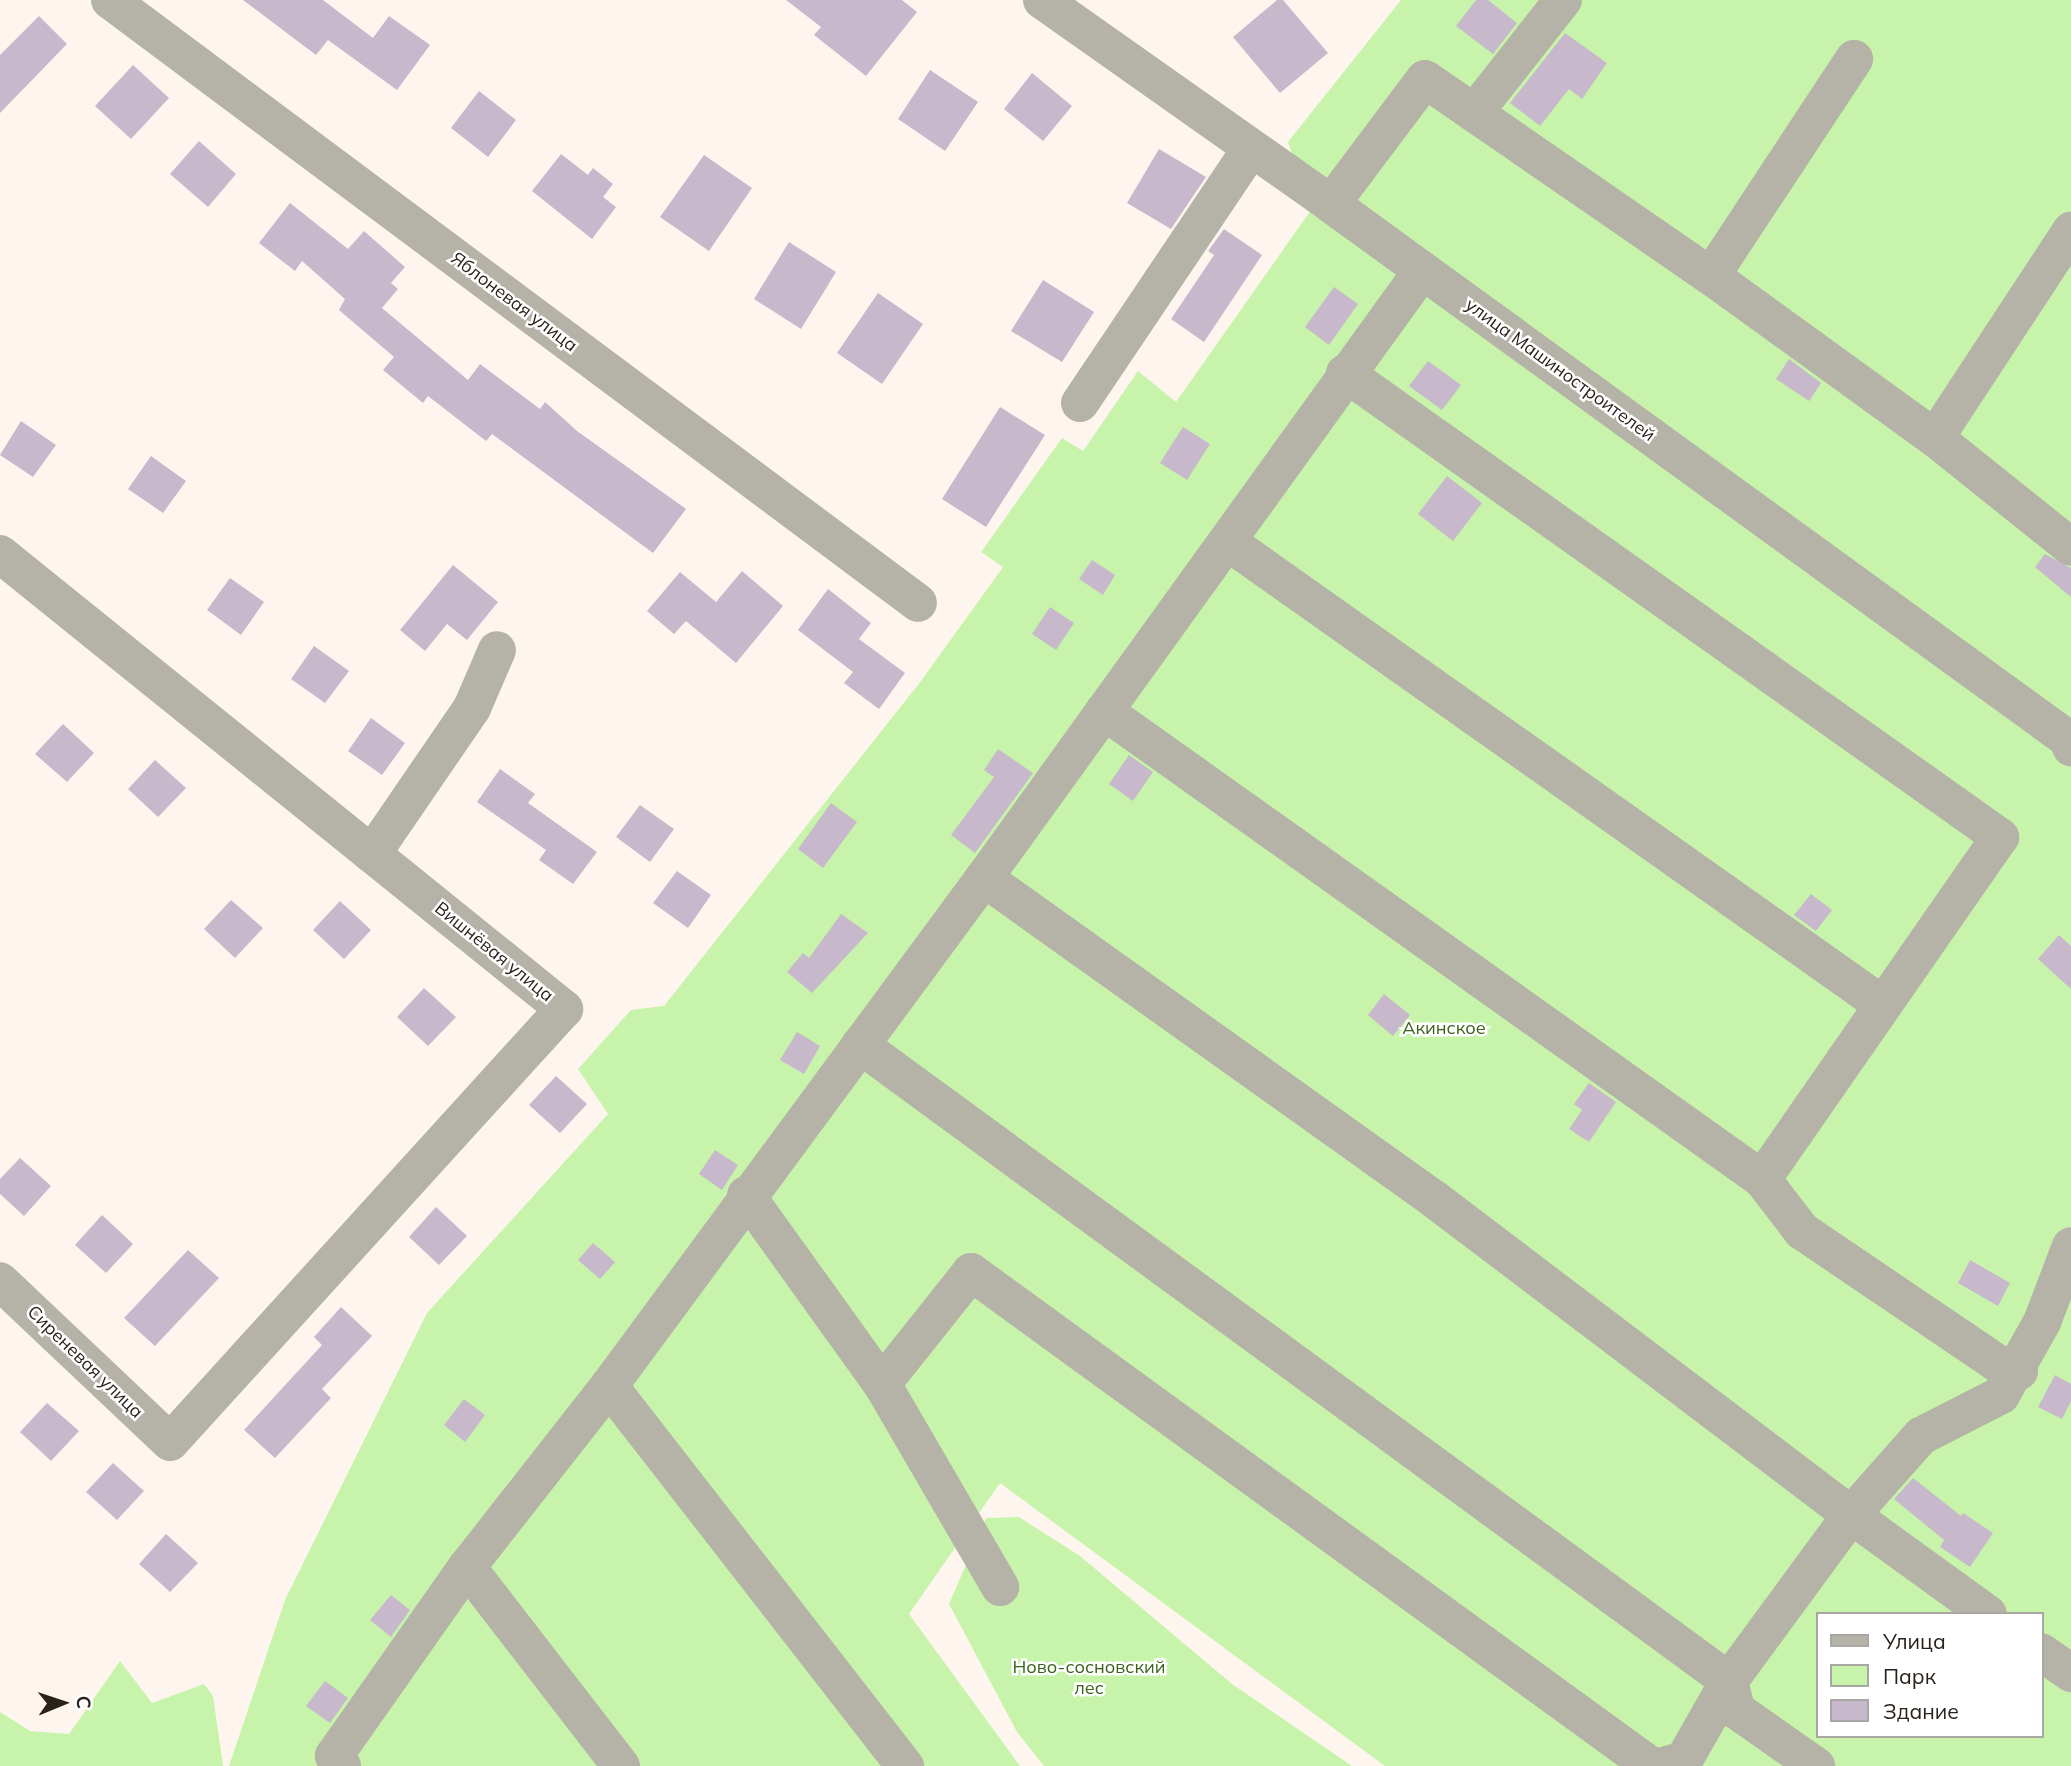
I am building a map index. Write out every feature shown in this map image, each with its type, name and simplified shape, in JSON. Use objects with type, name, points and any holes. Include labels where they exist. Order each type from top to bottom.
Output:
[{"type":"street","name":"Яблоневая улица","points":[[110,0],[919,603]]},
{"type":"street","name":"улица Машиностроителей","points":[[1042,0],[1331,204],[2070,740]]},
{"type":"street","points":[[1474,113],[1563,0]]},
{"type":"street","points":[[1711,276],[1854,59]]},
{"type":"street","points":[[1331,204],[1425,79],[1711,276],[1935,438],[2071,547]]},
{"type":"street","points":[[1080,402],[1251,149]]},
{"type":"street","points":[[1935,438],[2071,231]]},
{"type":"street","points":[[342,1766],[334,1756],[467,1567],[609,1386],[746,1195],[984,878],[1228,542],[1345,373],[1422,271]]},
{"type":"street","points":[[1345,373],[2000,837],[1762,1179]]},
{"type":"street","points":[[1228,542],[1883,1005]]},
{"type":"street","name":"Вишнёвая улица","points":[[0,554],[564,1009],[170,1442]]},
{"type":"street","points":[[372,854],[472,708],[497,650]]},
{"type":"street","points":[[1104,711],[1762,1179],[1802,1231],[2000,1365],[2019,1371]]},
{"type":"street","points":[[984,878],[1434,1199],[1850,1515],[1985,1612]]},
{"type":"street","points":[[860,1045],[1729,1682],[1736,1710],[1816,1766]]},
{"type":"street","points":[[746,1195],[882,1384],[1000,1587]]},
{"type":"street","points":[[1664,1766],[1684,1760],[1729,1682],[1850,1515],[1921,1436],[2001,1395],[2057,1327],[2071,1246]]},
{"type":"street","points":[[882,1384],[971,1272],[1651,1766]]},
{"type":"street","name":"Сиреневая улица","points":[[0,1281],[170,1442]]},
{"type":"street","points":[[609,1386],[905,1766]]},
{"type":"street","points":[[467,1567],[621,1766]]},
{"type":"street","points":[[2043,1653],[2071,1673]]},
{"type":"green space","name":"Акинское","points":[[1401,0],[2071,0],[2071,1766],[1385,1766],[1000,1483],[909,1614],[1020,1766],[229,1766],[285,1600],[427,1313],[608,1114],[578,1069],[631,1010],[664,1006],[921,681],[1003,567],[981,552],[1062,438],[1083,451],[1138,371],[1176,402],[1311,210],[1288,142]]},
{"type":"green space","name":"Ново-сосновский лес","points":[[1019,1517],[1080,1556],[1232,1684],[1352,1766],[1044,1766],[1017,1732],[949,1604],[986,1518]]},
{"type":"green space","points":[[120,1661],[152,1703],[204,1684],[213,1696],[223,1766],[0,1766],[0,1712],[30,1731],[69,1734]]},
{"type":"building","points":[[243,0],[323,0],[373,38],[389,16],[430,45],[397,90],[328,40],[316,55]]},
{"type":"building","points":[[786,0],[902,0],[917,12],[866,76],[814,35],[821,27]]},
{"type":"building","points":[[1277,0],[1283,0],[1328,53],[1280,93],[1233,37]]},
{"type":"building","points":[[1476,0],[1488,0],[1517,23],[1493,54],[1456,26]]},
{"type":"building","points":[[39,16],[67,44],[0,113],[0,55]]},
{"type":"building","points":[[1565,33],[1607,63],[1582,99],[1569,89],[1540,126],[1510,103]]},
{"type":"building","points":[[133,65],[169,98],[131,139],[95,106]]},
{"type":"building","points":[[930,70],[978,102],[945,151],[898,119]]},
{"type":"building","points":[[1032,73],[1072,106],[1043,141],[1004,109]]},
{"type":"building","points":[[479,91],[516,120],[488,157],[451,128]]},
{"type":"building","points":[[199,141],[236,174],[208,207],[170,174]]},
{"type":"building","points":[[1159,149],[1206,177],[1171,229],[1127,203]]},
{"type":"building","points":[[561,154],[588,175],[593,168],[613,184],[603,197],[616,207],[592,239],[532,191]]},
{"type":"building","points":[[704,155],[752,188],[709,251],[660,217]]},
{"type":"building","points":[[290,203],[348,249],[364,231],[405,267],[391,283],[398,289],[382,308],[468,380],[480,364],[540,409],[545,402],[577,431],[686,509],[653,553],[492,434],[486,441],[428,396],[423,403],[383,370],[394,357],[339,310],[345,299],[302,261],[295,271],[259,243]]},
{"type":"building","points":[[1224,229],[1262,255],[1204,342],[1171,319],[1214,255],[1208,251]]},
{"type":"building","points":[[789,242],[836,272],[801,329],[754,299]]},
{"type":"building","points":[[1043,280],[1094,312],[1062,362],[1011,331]]},
{"type":"building","points":[[1334,287],[1358,304],[1329,345],[1305,327]]},
{"type":"building","points":[[878,293],[923,324],[882,384],[837,353]]},
{"type":"building","points":[[1789,359],[1821,383],[1809,401],[1776,379]]},
{"type":"building","points":[[1428,361],[1461,385],[1442,410],[1409,386]]},
{"type":"building","points":[[1000,407],[1045,435],[986,527],[942,499]]},
{"type":"building","points":[[21,421],[56,445],[33,477],[0,455]]},
{"type":"building","points":[[1183,427],[1210,444],[1187,480],[1160,463]]},
{"type":"building","points":[[151,456],[186,481],[163,513],[128,489]]},
{"type":"building","points":[[1447,476],[1482,503],[1453,541],[1418,514]]},
{"type":"building","points":[[2045,554],[2071,568],[2071,597],[2035,567]]},
{"type":"building","points":[[1092,560],[1115,575],[1103,595],[1079,579]]},
{"type":"building","points":[[453,565],[498,602],[467,640],[447,624],[425,651],[400,630]]},
{"type":"building","points":[[742,571],[783,606],[736,663],[686,621],[674,634],[647,611],[680,572],[716,602]]},
{"type":"building","points":[[230,578],[264,602],[241,635],[207,610]]},
{"type":"building","points":[[828,589],[871,623],[859,639],[905,673],[879,709],[844,683],[853,672],[798,630]]},
{"type":"building","points":[[1050,607],[1074,623],[1056,650],[1032,634]]},
{"type":"building","points":[[314,646],[349,671],[325,703],[291,679]]},
{"type":"building","points":[[371,718],[405,743],[382,775],[348,751]]},
{"type":"building","points":[[63,724],[94,753],[67,782],[35,754]]},
{"type":"building","points":[[998,749],[1033,773],[975,853],[951,835],[994,777],[984,770]]},
{"type":"building","points":[[1129,755],[1153,772],[1133,801],[1109,784]]},
{"type":"building","points":[[155,760],[186,788],[158,817],[128,789]]},
{"type":"building","points":[[500,769],[535,794],[528,803],[597,852],[573,884],[539,860],[546,850],[477,802]]},
{"type":"building","points":[[831,803],[857,822],[823,868],[798,849]]},
{"type":"building","points":[[640,805],[674,829],[650,862],[616,837]]},
{"type":"building","points":[[677,871],[711,895],[688,928],[653,903]]},
{"type":"building","points":[[1811,894],[1832,910],[1816,931],[1794,915]]},
{"type":"building","points":[[231,900],[263,928],[235,958],[204,929]]},
{"type":"building","points":[[340,901],[371,930],[344,959],[313,930]]},
{"type":"building","points":[[841,914],[868,933],[812,993],[787,972],[803,953],[809,958]]},
{"type":"building","points":[[2059,935],[2071,946],[2071,989],[2038,959]]},
{"type":"building","points":[[424,988],[456,1017],[428,1046],[397,1017]]},
{"type":"building","points":[[1384,994],[1410,1015],[1393,1036],[1368,1015]]},
{"type":"building","points":[[797,1032],[820,1046],[804,1074],[780,1060]]},
{"type":"building","points":[[556,1076],[587,1104],[560,1133],[529,1105]]},
{"type":"building","points":[[1589,1083],[1616,1102],[1589,1142],[1569,1129],[1582,1110],[1574,1104]]},
{"type":"building","points":[[715,1150],[738,1165],[722,1190],[699,1174]]},
{"type":"building","points":[[20,1158],[51,1186],[24,1216],[0,1194],[0,1179]]},
{"type":"building","points":[[436,1207],[467,1236],[439,1265],[409,1237]]},
{"type":"building","points":[[102,1215],[133,1244],[106,1273],[75,1245]]},
{"type":"building","points":[[593,1243],[615,1262],[600,1279],[578,1260]]},
{"type":"building","points":[[188,1250],[219,1278],[155,1346],[124,1318]]},
{"type":"building","points":[[1970,1260],[2010,1283],[1998,1306],[1958,1283]]},
{"type":"building","points":[[341,1307],[372,1336],[322,1389],[331,1398],[275,1458],[244,1430],[322,1345],[314,1337]]},
{"type":"building","points":[[2055,1375],[2071,1384],[2071,1401],[2062,1419],[2038,1407]]},
{"type":"building","points":[[464,1399],[485,1415],[465,1442],[444,1425]]},
{"type":"building","points":[[47,1403],[79,1431],[51,1461],[20,1432]]},
{"type":"building","points":[[113,1463],[144,1491],[117,1520],[86,1492]]},
{"type":"building","points":[[1913,1478],[1961,1516],[1963,1513],[1993,1533],[1970,1567],[1940,1547],[1944,1540],[1894,1499]]},
{"type":"building","points":[[166,1534],[198,1563],[170,1592],[139,1564]]},
{"type":"building","points":[[391,1595],[410,1610],[391,1637],[370,1620]]},
{"type":"building","points":[[325,1681],[348,1698],[330,1723],[306,1706]]}]
